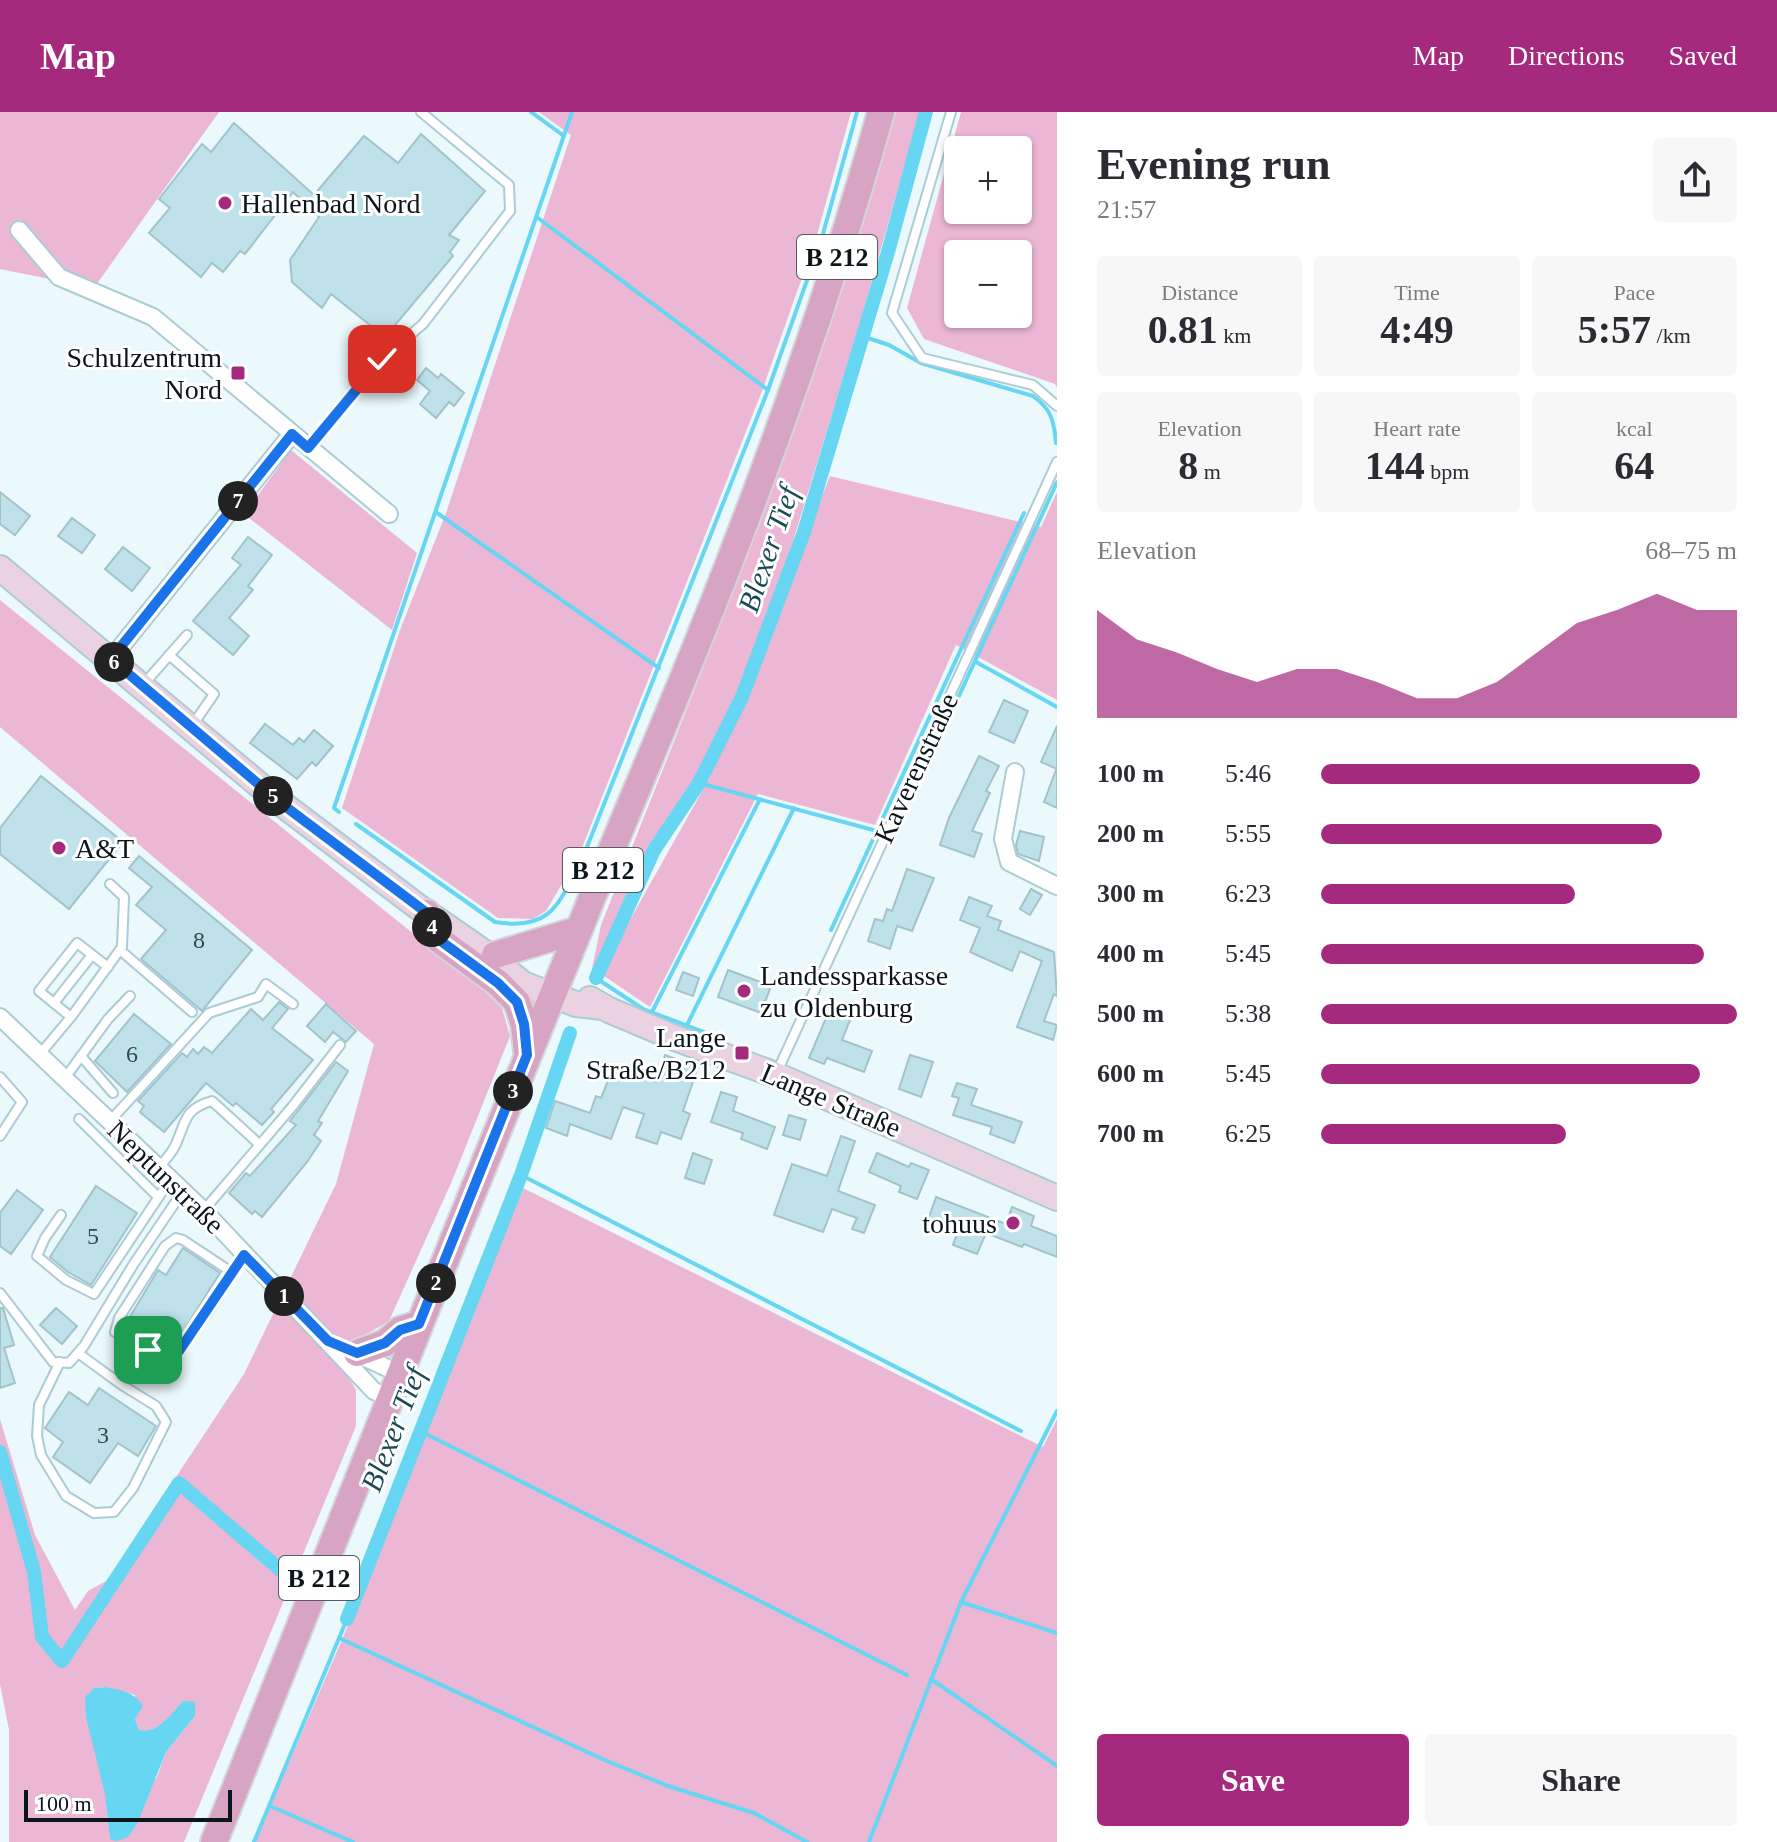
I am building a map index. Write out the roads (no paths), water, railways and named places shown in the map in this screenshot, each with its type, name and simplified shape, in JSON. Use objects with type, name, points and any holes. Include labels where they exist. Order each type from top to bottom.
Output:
[{"type":"main road","name":"B 212","points":[[214,1842],[527,1055],[696,647],[790,401],[881,112]]},
{"type":"main road","points":[[427,913],[438,939],[498,983],[517,1002],[524,1024],[527,1055]]},
{"type":"main road","name":"B 212","points":[[489,953],[578,930]]},
{"type":"main road","points":[[357,1353],[385,1343],[400,1330],[419,1324]]},
{"type":"street","points":[[19,230],[59,277],[153,317],[389,514]]},
{"type":"street","points":[[111,659],[292,434]]},
{"type":"street","name":"Lange Straße","points":[[0,568],[294,813],[427,913],[489,953],[555,989],[582,993],[603,1007],[675,1038],[776,1075],[1057,1198]]},
{"type":"street","points":[[1015,772],[1003,839],[1009,862],[1057,886]]},
{"type":"street","name":"Neptunstraße","points":[[0,1017],[204,1211],[374,1391],[395,1386]]},
{"type":"street","name":"Neptunstraße","points":[[328,1341],[357,1353],[395,1386]]},
{"type":"lane","points":[[308,448],[382,359],[423,324],[510,211],[509,185],[421,112]]},
{"type":"lane","points":[[951,112],[892,313],[922,358],[1033,385],[1057,406]]},
{"type":"lane","name":"Kaverenstraße","points":[[776,1075],[1057,462]]},
{"type":"lane","points":[[142,685],[187,635]]},
{"type":"lane","points":[[169,655],[214,694],[191,727]]},
{"type":"lane","points":[[40,1055],[120,950],[125,917],[124,897],[110,884]]},
{"type":"lane","points":[[71,1017],[39,991],[77,943],[108,967]]},
{"type":"lane","points":[[120,950],[192,1012]]},
{"type":"lane","points":[[54,1003],[92,955]]},
{"type":"lane","points":[[110,1122],[209,1013],[258,997],[266,984],[293,1004]]},
{"type":"lane","points":[[64,1078],[108,1019],[130,996]]},
{"type":"lane","points":[[204,1211],[340,1045]]},
{"type":"lane","points":[[81,1056],[113,1093]]},
{"type":"lane","points":[[0,1077],[22,1102],[0,1136]]},
{"type":"lane","points":[[0,1293],[53,1362],[69,1363],[78,1353],[171,1179],[180,1128],[196,1106],[212,1101],[259,1144]]},
{"type":"lane","points":[[79,1119],[158,1197]]},
{"type":"lane","points":[[61,1215],[37,1256],[66,1280],[94,1294],[171,1179]]},
{"type":"lane","points":[[233,1273],[176,1238],[165,1246],[119,1318],[115,1332],[166,1359],[179,1351],[233,1273],[244,1255]]},
{"type":"lane","points":[[60,1362],[39,1405],[37,1436],[41,1455],[66,1496],[94,1513],[114,1512],[133,1488],[166,1422],[156,1406],[78,1353]]},
{"type":"water","points":[[107,1687],[128,1693],[140,1701],[143,1706],[135,1719],[139,1730],[159,1726],[183,1701],[195,1702],[195,1716],[166,1752],[138,1822],[128,1837],[117,1841],[110,1839],[105,1794],[86,1717],[85,1697],[94,1688]]},
{"type":"waterway","points":[[531,112],[564,136]]},
{"type":"waterway","points":[[339,812],[334,808],[572,112]]},
{"type":"waterway","points":[[356,824],[495,922],[532,922],[554,908],[562,897],[585,852],[768,390],[821,241],[857,112]]},
{"type":"waterway","name":"Blexer Tief","points":[[596,978],[654,850],[699,783],[742,697],[804,532],[888,252],[926,112]]},
{"type":"waterway","points":[[538,218],[768,390]]},
{"type":"waterway","points":[[862,336],[889,345],[921,363],[1033,396],[1050,416],[1056,443]]},
{"type":"waterway","points":[[936,746],[1057,482]]},
{"type":"waterway","points":[[437,513],[659,668]]},
{"type":"waterway","points":[[831,930],[1024,513]]},
{"type":"waterway","points":[[976,662],[1057,707]]},
{"type":"waterway","points":[[699,783],[877,831]]},
{"type":"waterway","points":[[652,1012],[760,799]]},
{"type":"waterway","points":[[687,1025],[794,808]]},
{"type":"waterway","points":[[596,978],[643,1009],[717,1037]]},
{"type":"waterway","name":"Blexer Tief","points":[[347,1619],[521,1175],[570,1033]]},
{"type":"waterway","points":[[521,1175],[1021,1431]]},
{"type":"waterway","points":[[869,1842],[961,1602],[1057,1411]]},
{"type":"waterway","points":[[420,1431],[907,1675]]},
{"type":"waterway","name":"Blexer Tief","points":[[0,1452],[34,1572],[42,1637],[62,1661],[179,1483],[284,1573]]},
{"type":"waterway","points":[[961,1602],[1057,1633]]},
{"type":"waterway","points":[[254,1842],[347,1619]]},
{"type":"waterway","points":[[339,1638],[607,1761],[668,1786],[754,1813],[807,1842]]},
{"type":"waterway","points":[[931,1679],[1057,1766]]},
{"type":"waterway","points":[[270,1806],[353,1842]]},
{"type":"place","name":"Hallenbad Nord","points":[[225,203]]},
{"type":"place","name":"Schulzentrum Nord","points":[[238,373]]},
{"type":"place","name":"A&T","points":[[59,848]]},
{"type":"place","name":"Landessparkasse zu Oldenburg","points":[[744,991]]},
{"type":"place","name":"Lange Straße/B212","points":[[742,1053]]},
{"type":"place","name":"tohuus","points":[[1013,1223]]}]
